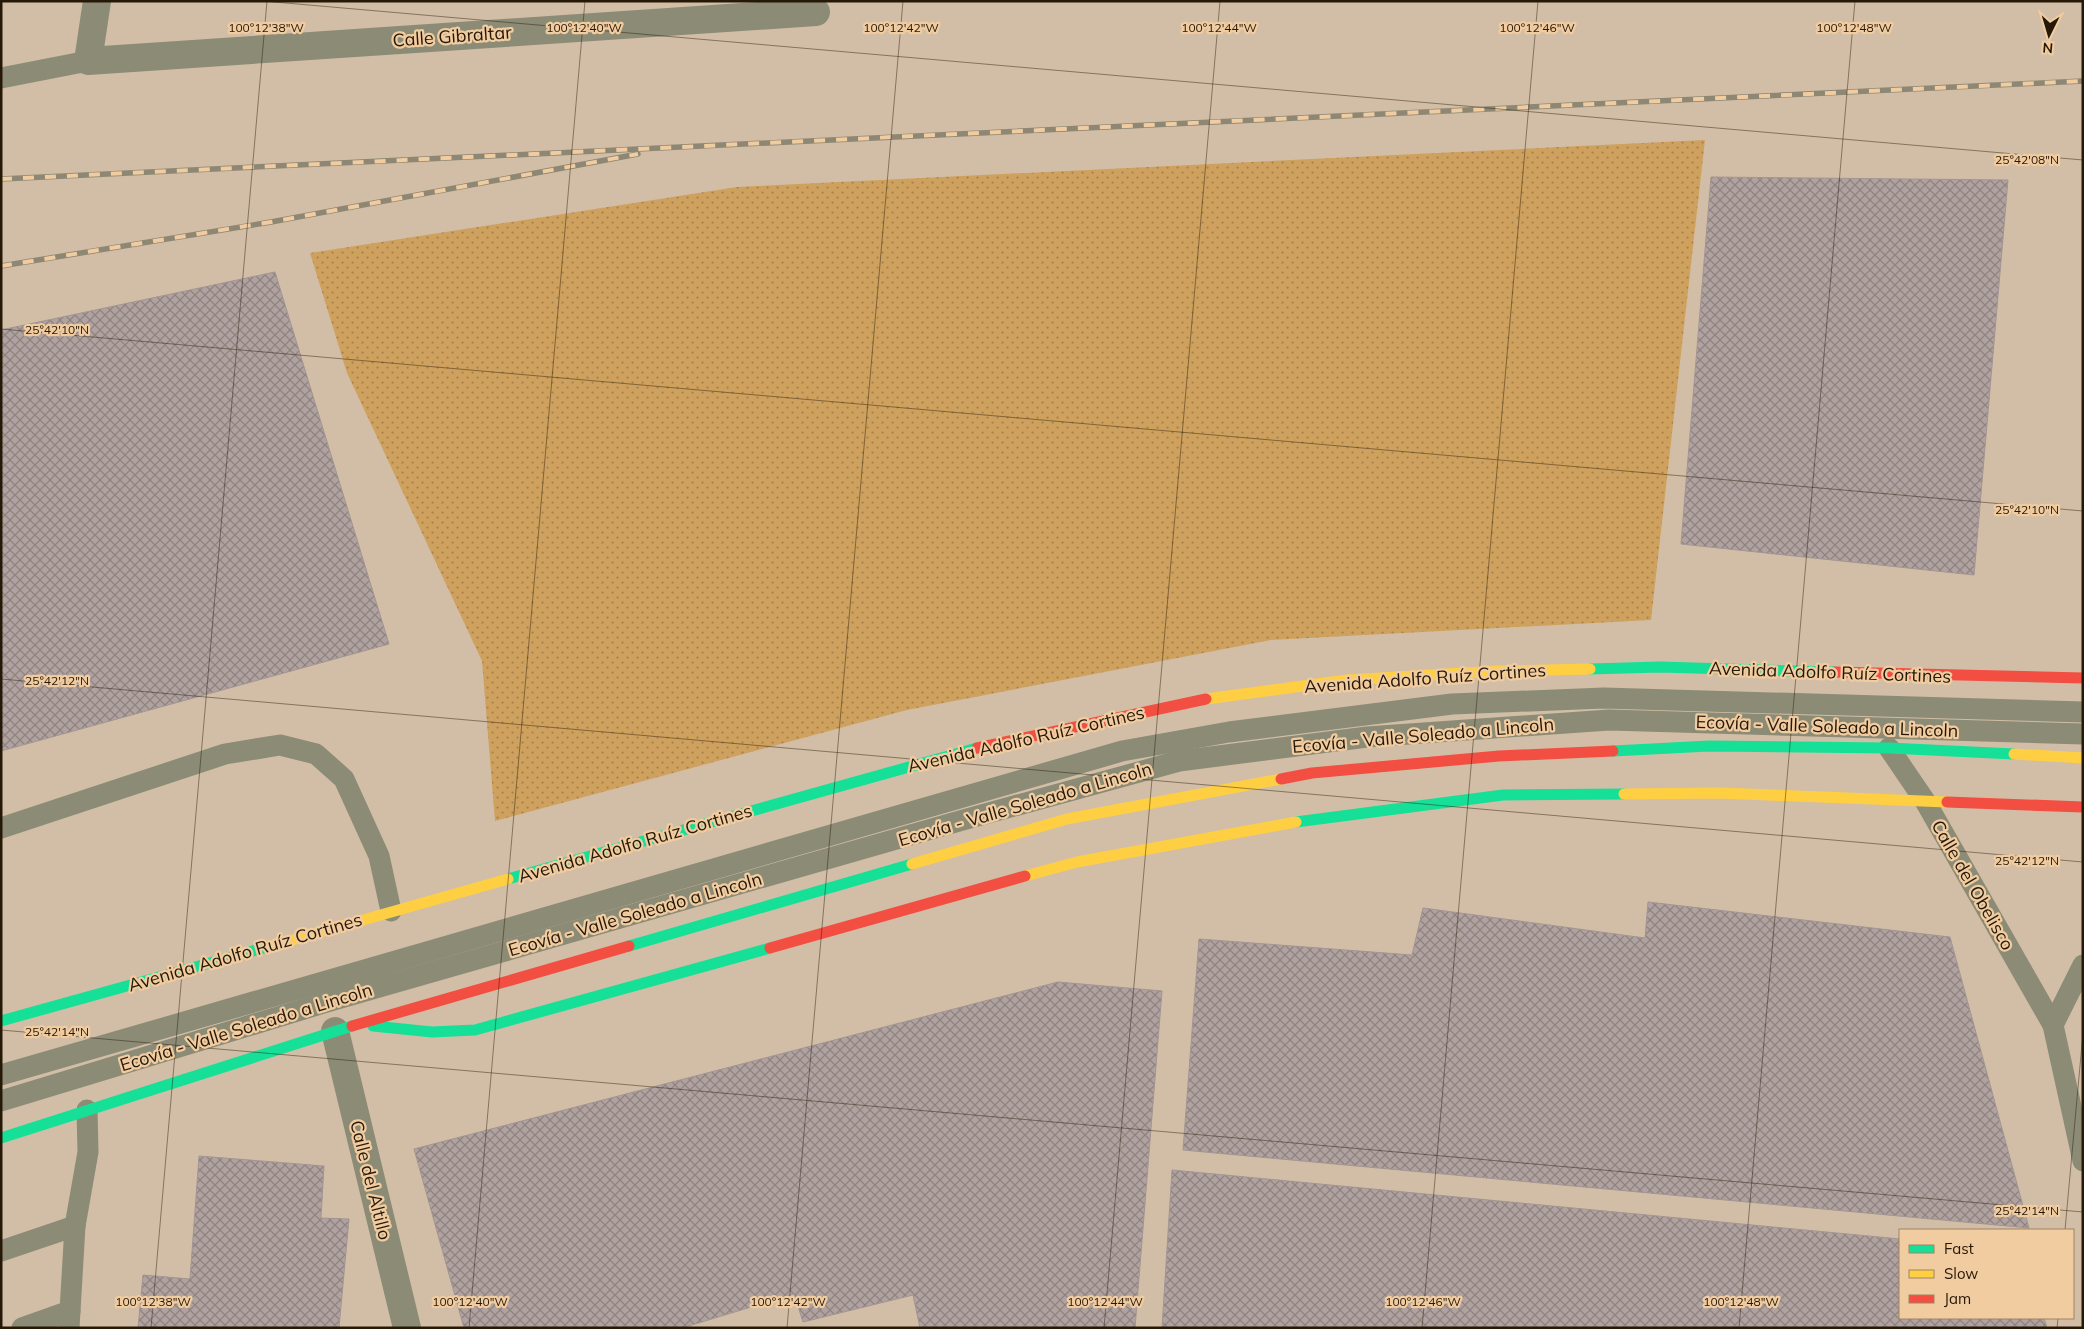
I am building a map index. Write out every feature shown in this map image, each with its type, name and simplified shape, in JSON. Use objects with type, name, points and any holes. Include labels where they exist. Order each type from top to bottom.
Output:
[{"type":"main road","name":"Avenida Adolfo Ruíz Cortines","points":[[1,1021],[998,742],[1192,701],[1347,680],[1517,670],[1660,667],[2083,678]]},
{"type":"main road","points":[[1,1138],[335,1032],[1067,819],[1312,773],[1499,756],[1700,746],[1889,748],[2083,758]]},
{"type":"main road","points":[[362,1024],[432,1032],[475,1030],[1077,862],[1320,818],[1503,795],[1720,793],[2083,807]]},
{"type":"street","points":[[88,62],[97,1]]},
{"type":"street","name":"Calle Gibraltar","points":[[88,62],[731,9],[816,12]]},
{"type":"street","name":"Calle del Altillo","points":[[335,1032],[407,1328]]},
{"type":"lane","points":[[1,78],[88,62]]},
{"type":"lane","points":[[1,1075],[1122,751],[1229,732],[1452,704],[1604,698],[2083,712]]},
{"type":"lane","name":"Ecovía - Valle Soleado a Lincoln","points":[[1,1101],[327,1002],[963,820],[1179,761],[1367,737],[1609,720],[2083,734]]},
{"type":"lane","points":[[1,828],[225,754],[280,745],[316,754],[344,779],[379,856],[390,911]]},
{"type":"lane","name":"Calle del Obelisco","points":[[1889,748],[1925,801],[2053,1025],[2083,1161]]},
{"type":"lane","points":[[2053,1025],[2083,964]]},
{"type":"lane","points":[[22,1328],[70,1319],[75,1226],[88,1152],[87,1110]]},
{"type":"lane","points":[[1,1251],[75,1226]]},
{"type":"shaded area","points":[[1705,140],[1651,620],[1271,640],[907,710],[495,821],[482,661],[347,373],[310,253],[737,187]]},
{"type":"building","points":[[1711,177],[2008,180],[1974,575],[1681,544]]},
{"type":"building","points":[[275,272],[389,644],[1,751],[1,330]]},
{"type":"building","points":[[1648,902],[1950,937],[2029,1228],[1183,1150],[1199,939],[1412,955],[1423,908],[1645,938]]},
{"type":"building","points":[[1058,982],[1162,991],[1135,1328],[920,1328],[913,1295],[803,1322],[794,1294],[682,1328],[464,1328],[414,1149]]},
{"type":"building","points":[[199,1156],[324,1166],[321,1218],[349,1219],[339,1328],[138,1328],[143,1275],[190,1279]]},
{"type":"building","points":[[1172,1170],[1899,1239],[1899,1319],[2044,1319],[2047,1328],[1162,1328]]},
{"type":"railway","points":[[1,179],[2083,81]]},
{"type":"railway","points":[[1,266],[271,222],[638,154]]},
{"type":"traffic: fast","points":[[1590,669],[1660,667],[1834,672]]},
{"type":"traffic: fast","points":[[1613,751],[1709,746],[1889,748],[2014,754]]},
{"type":"traffic: fast","points":[[508,879],[977,748]]},
{"type":"traffic: fast","points":[[1296,822],[1503,795],[1624,794]]},
{"type":"traffic: fast","points":[[629,946],[912,864]]},
{"type":"traffic: fast","points":[[1,1021],[271,946]]},
{"type":"traffic: fast","points":[[373,1026],[432,1032],[475,1030],[770,948]]},
{"type":"traffic: fast","points":[[1,1138],[352,1026]]},
{"type":"traffic: slow","points":[[1206,699],[1347,680],[1498,671],[1590,669]]},
{"type":"traffic: slow","points":[[2014,754],[2083,758]]},
{"type":"traffic: slow","points":[[912,864],[1067,819],[1281,779]]},
{"type":"traffic: slow","points":[[1624,794],[1720,793],[1947,802]]},
{"type":"traffic: slow","points":[[1025,876],[1077,862],[1296,822]]},
{"type":"traffic: slow","points":[[271,946],[508,879]]},
{"type":"traffic: jam","points":[[1834,672],[2083,678]]},
{"type":"traffic: jam","points":[[977,748],[1206,699]]},
{"type":"traffic: jam","points":[[1281,779],[1312,773],[1499,756],[1613,751]]},
{"type":"traffic: jam","points":[[1947,802],[2083,807]]},
{"type":"traffic: jam","points":[[770,948],[1025,876]]},
{"type":"traffic: jam","points":[[352,1026],[629,946]]}]
